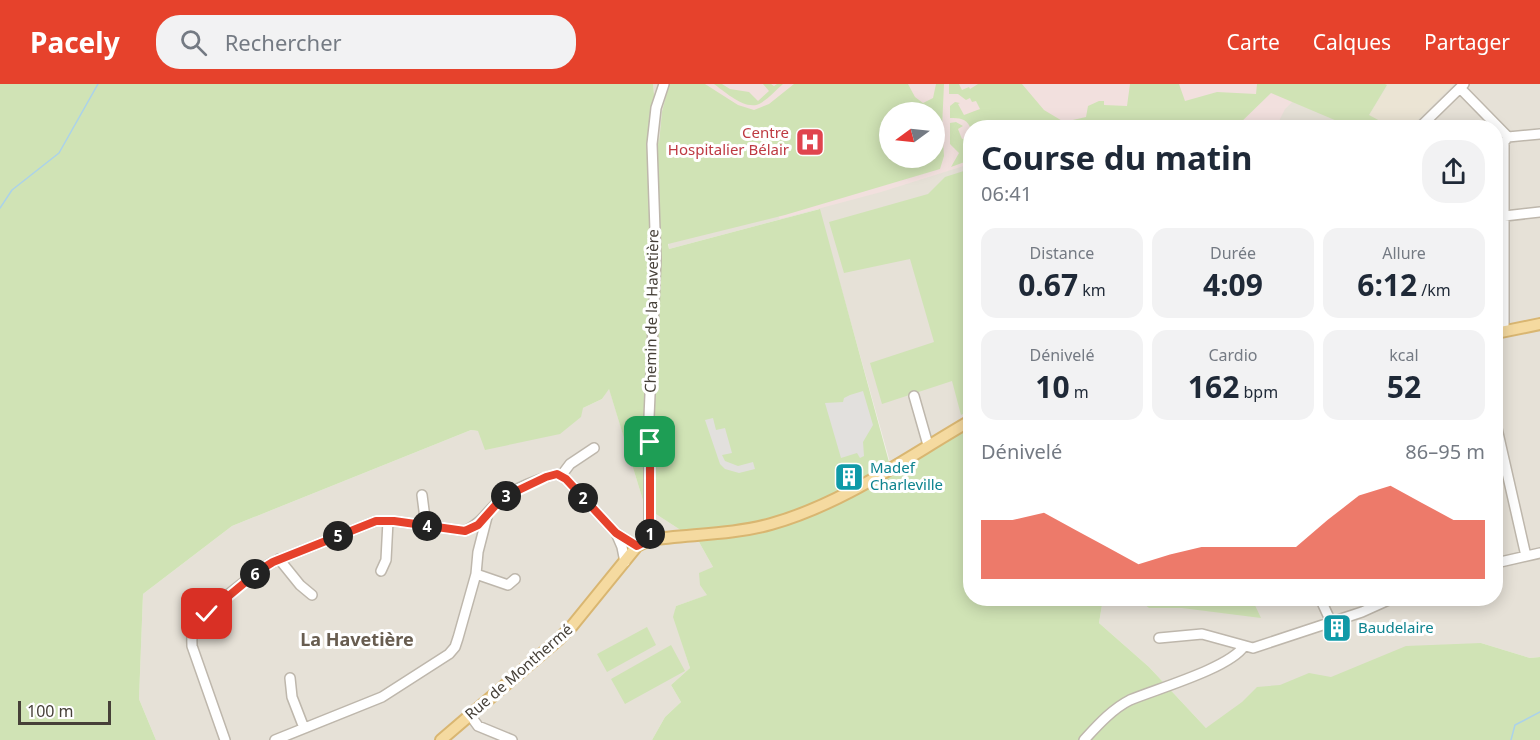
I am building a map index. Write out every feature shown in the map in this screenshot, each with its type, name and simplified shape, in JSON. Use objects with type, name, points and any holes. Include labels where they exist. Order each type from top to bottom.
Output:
[{"type":"main road","points":[[1503,331],[1540,324]]},
{"type":"main road","name":"Rue de Monthermé","points":[[441,740],[558,640],[637,546],[649,540],[771,524],[815,509],[963,425]]},
{"type":"street","name":"Chemin de la Havetière","points":[[649,540],[649,417],[656,259],[652,144],[656,108],[664,84]]},
{"type":"street","points":[[1427,120],[1462,86],[1493,120]]},
{"type":"street","points":[[1503,131],[1508,137]]},
{"type":"street","points":[[1503,161],[1504,142],[1508,137],[1540,134]]},
{"type":"street","points":[[1503,217],[1540,212]]},
{"type":"street","points":[[914,396],[928,445]]},
{"type":"street","points":[[561,476],[570,464],[594,448]]},
{"type":"street","points":[[1503,455],[1526,556]]},
{"type":"street","points":[[225,740],[192,646],[191,636],[194,628],[207,614],[260,570],[279,559],[376,521],[465,531],[478,525],[502,498],[557,474],[566,479],[616,533],[637,546]]},
{"type":"street","points":[[422,495],[426,526]]},
{"type":"street","points":[[275,740],[294,736],[304,728],[382,697],[449,654],[458,638],[476,573],[478,552],[488,513]]},
{"type":"street","points":[[381,571],[386,560],[388,521]]},
{"type":"street","points":[[465,531],[478,552]]},
{"type":"street","points":[[616,533],[625,562]]},
{"type":"street","points":[[1503,561],[1540,553]]},
{"type":"street","points":[[279,559],[312,596]]},
{"type":"street","points":[[476,573],[508,585],[515,579]]},
{"type":"street","points":[[1324,606],[1331,622]]},
{"type":"street","points":[[1159,638],[1202,634],[1253,648],[1372,606]]},
{"type":"street","points":[[1084,740],[1116,709],[1225,660],[1241,651],[1244,646]]},
{"type":"street","points":[[290,678],[292,697],[304,728]]},
{"type":"street","points":[[470,715],[478,726],[512,740]]},
{"type":"shaded area","points":[[653,84],[1540,84],[1540,657],[1530,658],[1481,643],[1206,728],[1149,667],[1099,623],[1102,606],[1503,606],[1503,120],[963,120],[963,432],[893,473],[819,209],[669,249]]},
{"type":"shaded area","name":"Centre Hospitalier Bélair","points":[[694,84],[1311,84],[1285,109],[1280,120],[963,120],[963,166],[881,192],[780,219]]},
{"type":"shaded area","points":[[1385,84],[1454,84],[1417,120],[1378,120],[1369,115],[1387,86]]},
{"type":"shaded area","points":[[609,388],[645,507],[699,542],[713,567],[708,595],[676,606],[674,617],[690,668],[671,685],[681,702],[665,717],[652,740],[156,740],[139,699],[143,594],[232,526],[471,430],[478,431],[583,408],[602,399]]},
{"type":"shaded area","points":[[863,391],[873,425],[863,442],[864,456],[860,458],[857,453],[841,458],[825,403],[843,402],[844,398]]},
{"type":"shaded area","points":[[713,418],[716,430],[725,428],[732,453],[722,455],[725,461],[738,466],[753,462],[755,469],[739,473],[725,469],[720,464],[705,420]]},
{"type":"green space","points":[[0,84],[653,84],[659,144],[662,112],[669,84],[705,84],[738,105],[754,110],[769,104],[794,84],[908,84],[915,97],[922,102],[879,102],[879,168],[940,169],[785,215],[668,244],[669,249],[820,209],[892,473],[963,432],[963,606],[1102,606],[1099,623],[1149,667],[1206,728],[1242,702],[1257,687],[1280,685],[1309,673],[1331,677],[1406,646],[1481,643],[1530,658],[1540,657],[1540,740],[652,740],[665,717],[681,702],[671,685],[690,668],[673,617],[676,606],[707,595],[700,585],[699,573],[713,567],[699,542],[645,507],[609,389],[602,399],[583,408],[581,417],[560,434],[485,450],[478,431],[471,430],[232,526],[143,594],[139,699],[156,740],[0,740]]},
{"type":"green space","points":[[714,84],[749,92],[758,101],[769,91],[763,84],[774,86],[783,84],[761,103],[749,105],[736,100]]},
{"type":"green space","points":[[936,84],[944,84],[943,102],[925,102],[933,98]]},
{"type":"green space","points":[[949,84],[959,84],[962,90],[969,87],[970,89],[978,84],[1022,84],[1044,110],[1061,120],[950,118],[950,106],[955,102],[960,103],[958,104],[964,115],[980,109],[976,101],[972,102],[970,98],[966,100],[958,94],[949,94]]},
{"type":"green space","points":[[1130,84],[1179,84],[1185,101],[1217,92],[1256,94],[1257,84],[1387,85],[1369,115],[1378,120],[1335,120],[1271,93],[1243,120],[1073,120],[1086,117],[1088,106],[1099,101],[1104,101],[1104,105],[1127,106]]},
{"type":"green space","points":[[956,122],[963,126],[958,129],[963,139],[963,163],[951,167],[959,153],[950,144],[950,123]]},
{"type":"green space","points":[[963,171],[963,414],[961,415],[952,381],[882,404],[870,363],[934,342],[910,259],[844,273],[829,222],[928,194],[945,177]]},
{"type":"green space","points":[[1147,606],[1255,606],[1261,618],[1182,608],[1149,608]]},
{"type":"green space","points":[[647,627],[656,645],[607,672],[597,654]]},
{"type":"green space","points":[[671,645],[685,671],[625,704],[611,679]]},
{"type":"waterway","points":[[0,208],[12,190],[59,153],[98,84]]},
{"type":"waterway","points":[[1511,740],[1515,725],[1540,712]]},
{"type":"place","name":"Centre Hospitalier Bélair","points":[[810,142]]},
{"type":"place","name":"Madef Charleville","points":[[849,477]]},
{"type":"place","name":"Baudelaire","points":[[1337,628]]},
{"type":"district","name":"La Havetière","points":[[357,640]]},
{"type":"route","points":[[207,614],[273,562],[376,521],[394,521],[465,531],[478,525],[502,498],[557,474],[566,479],[616,533],[637,546],[649,540],[650,535],[650,442]]}]
